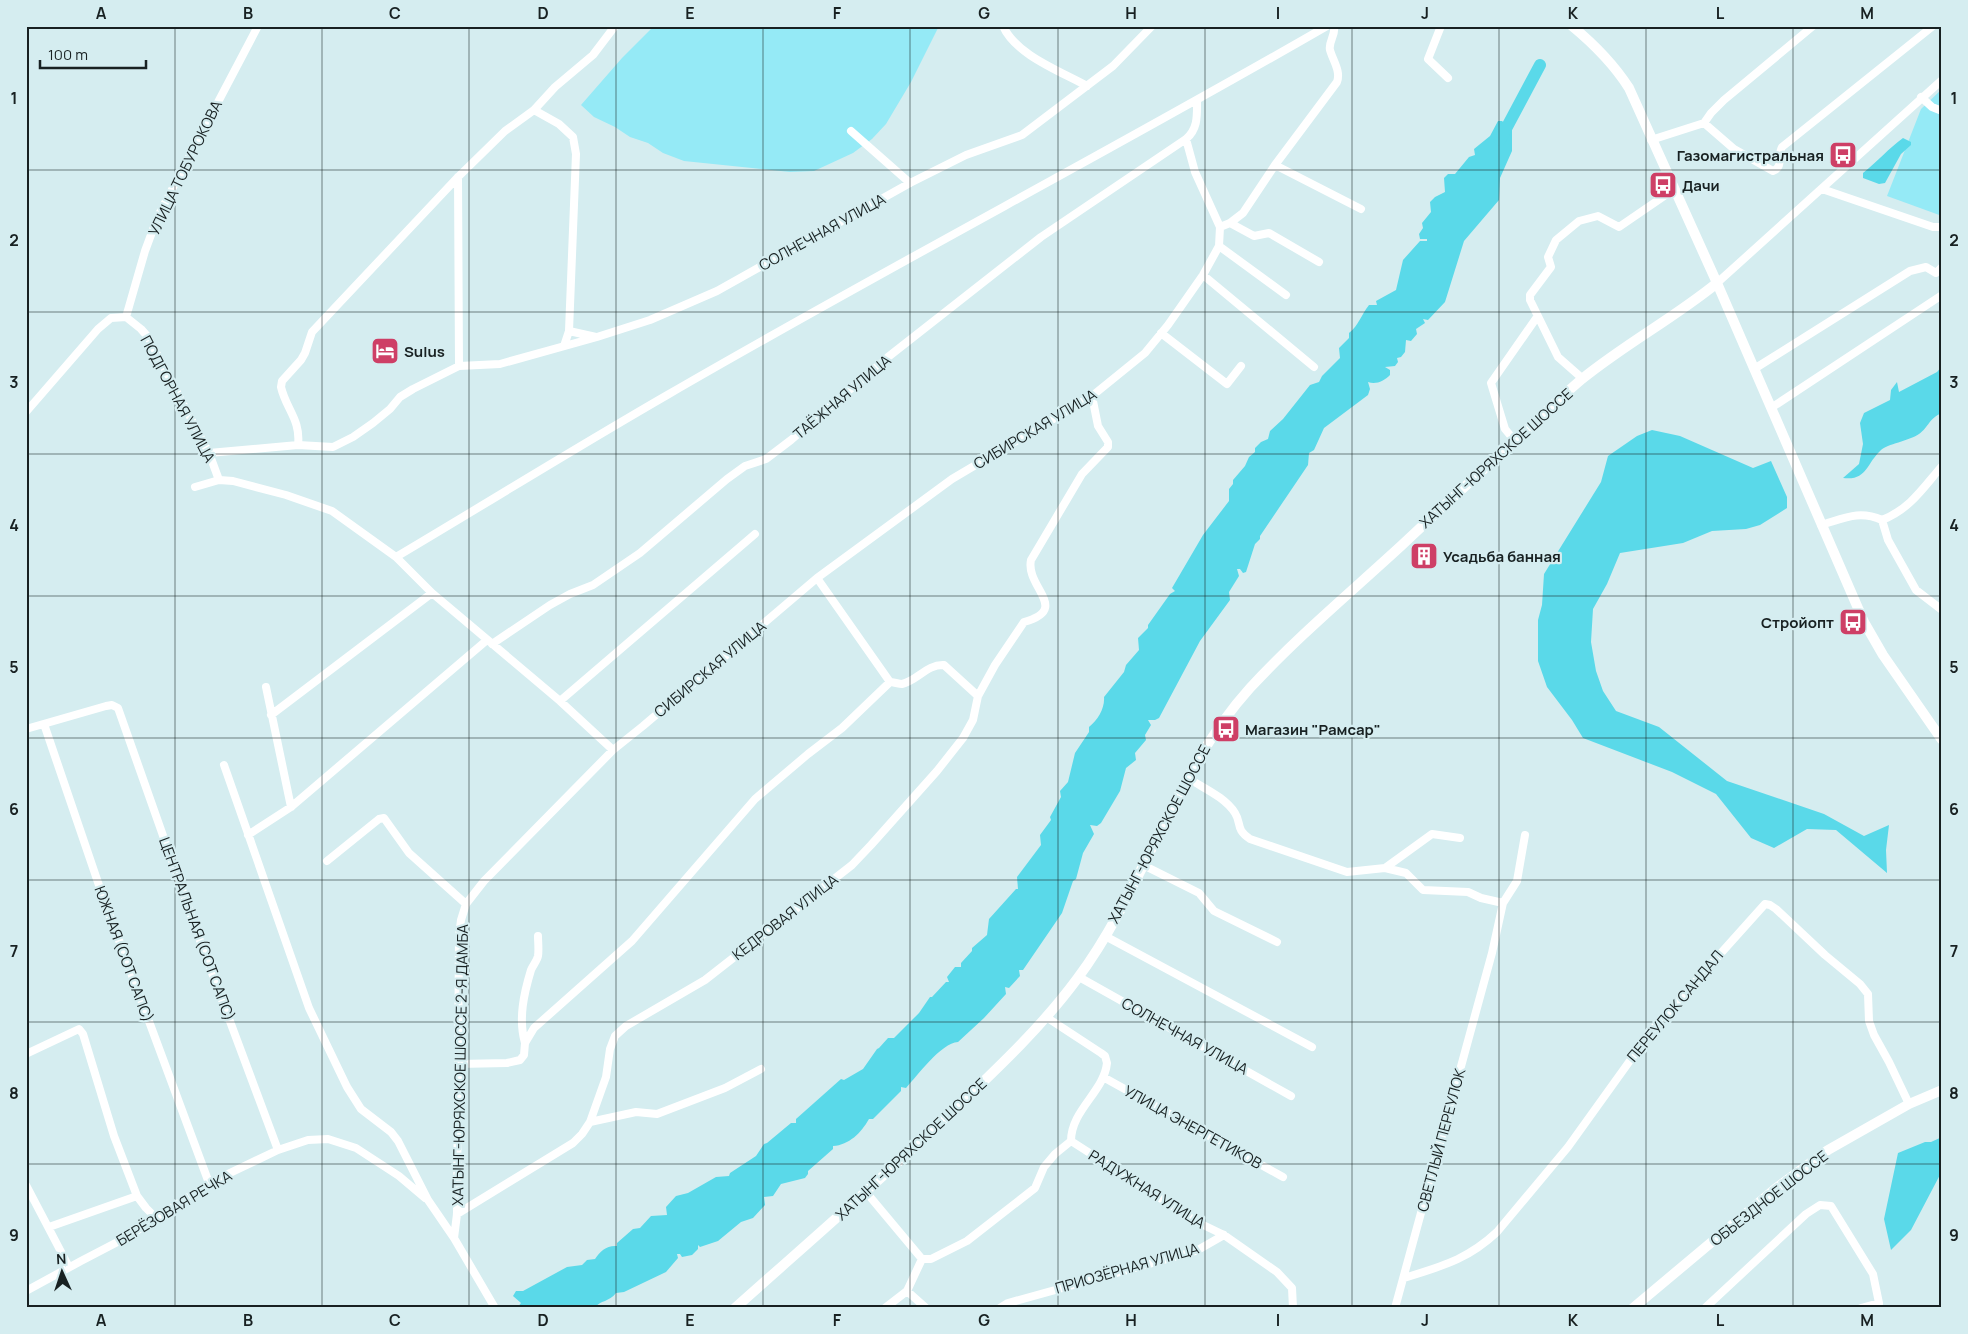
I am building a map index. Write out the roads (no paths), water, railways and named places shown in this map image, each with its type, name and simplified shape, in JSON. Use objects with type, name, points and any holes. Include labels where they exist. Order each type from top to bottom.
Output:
[{"type":"main road","points":[[1572,26],[1595,44],[1616,68],[1629,88],[1673,190],[1717,283],[1864,622],[1884,655],[1942,740]]},
{"type":"main road","name":"ХАТЫНГ-ЮРЯХСКОЕ ШОССЕ","points":[[735,1308],[866,1192],[1011,1056],[1046,1017],[1079,977],[1105,936],[1188,778],[1211,739],[1250,688],[1583,379],[1691,304],[1717,283]]},
{"type":"main road","name":"ОБЪЕЗДНОЕ ШОССЕ","points":[[1639,1306],[1775,1189],[1828,1150],[1909,1104],[1942,1090]]},
{"type":"street","name":"УЛИЦА ТОБУРОКОВА","points":[[126,317],[145,251],[158,216],[258,26]]},
{"type":"street","points":[[298,446],[299,437],[296,420],[282,391],[282,381],[301,360],[316,326],[344,299],[458,177],[505,131],[534,110],[554,87],[593,55],[615,26]]},
{"type":"street","points":[[1003,26],[1007,35],[1024,51],[1087,86]]},
{"type":"street","name":"СОЛНЕЧНАЯ УЛИЦА","points":[[458,366],[500,364],[598,337],[650,320],[717,290],[910,183],[966,155],[1022,135],[1112,66],[1152,26]]},
{"type":"street","points":[[396,557],[670,394],[942,241],[1197,101],[1327,26]]},
{"type":"street","points":[[1197,101],[1197,120],[1193,133],[1186,139],[1195,172],[1220,227],[1243,213],[1275,165],[1337,82],[1338,73],[1329,48],[1335,30],[1334,26]]},
{"type":"street","points":[[1441,26],[1428,59],[1448,78]]},
{"type":"street","points":[[1651,140],[1704,123],[1724,100],[1813,26]]},
{"type":"street","points":[[1704,123],[1734,149],[1773,171],[1778,170],[1782,147],[1933,26]]},
{"type":"street","points":[[1717,283],[1942,80]]},
{"type":"street","points":[[1921,97],[1932,107],[1942,111]]},
{"type":"street","points":[[534,110],[559,124],[573,137],[576,154],[569,331],[564,346]]},
{"type":"street","points":[[851,131],[910,183]]},
{"type":"street","name":"ТАЁЖНАЯ УЛИЦА","points":[[248,835],[291,807],[489,642],[570,594],[593,585],[640,552],[727,479],[745,466],[766,459],[791,440],[888,357],[1041,237],[1186,139]]},
{"type":"street","points":[[1275,165],[1361,209]]},
{"type":"street","points":[[209,453],[298,446],[333,447],[353,437],[413,389],[458,366],[458,177]]},
{"type":"street","points":[[1822,188],[1934,226],[1942,227]]},
{"type":"street","points":[[1583,379],[1558,357],[1530,300],[1530,295],[1551,267],[1548,256],[1556,240],[1579,221],[1598,216],[1619,227],[1673,190]]},
{"type":"street","points":[[1230,222],[1254,236],[1269,233],[1318,262]]},
{"type":"street","name":"СИБИРСКАЯ УЛИЦА","points":[[613,750],[816,578],[952,479],[1092,396],[1145,353],[1203,275],[1219,246],[1220,227]]},
{"type":"street","points":[[1219,246],[1286,295]]},
{"type":"street","points":[[1754,369],[1910,271],[1926,267],[1940,272]]},
{"type":"street","points":[[1203,275],[1314,367]]},
{"type":"street","points":[[1771,408],[1942,295]]},
{"type":"street","points":[[1515,441],[1505,429],[1491,383],[1537,316]]},
{"type":"street","points":[[26,412],[98,329],[111,318],[126,317]]},
{"type":"street","name":"ПОДГОРНАЯ УЛИЦА","points":[[126,317],[141,329],[148,338],[209,453],[219,480]]},
{"type":"street","points":[[569,331],[598,337]]},
{"type":"street","points":[[1161,333],[1227,384],[1241,366]]},
{"type":"street","name":"КЕДРОВАЯ УЛИЦА","points":[[457,1214],[573,1143],[590,1122],[606,1077],[610,1049],[615,1036],[626,1026],[704,980],[852,864],[871,846],[938,771],[963,738],[973,720],[978,696],[995,665],[1024,622],[1034,619],[1042,612],[1046,600],[1031,574],[1031,560],[1082,474],[1108,447],[1108,442],[1098,426],[1092,396]]},
{"type":"street","points":[[1882,520],[1896,514],[1907,506],[1942,466]]},
{"type":"street","points":[[195,486],[219,480],[233,481],[286,495],[332,511],[396,557],[432,593],[560,701],[613,750]]},
{"type":"street","points":[[1821,525],[1862,514],[1870,514],[1882,520],[1888,540],[1916,590],[1942,610]]},
{"type":"street","points":[[560,701],[755,534]]},
{"type":"street","points":[[816,578],[890,682],[902,684],[938,664],[944,665],[978,696]]},
{"type":"street","points":[[271,715],[432,593]]},
{"type":"street","points":[[525,1043],[534,1028],[544,1017],[632,942],[755,799],[842,728],[890,682]]},
{"type":"street","points":[[266,687],[291,807]]},
{"type":"street","name":"ЦЕНТРАЛЬНАЯ (СОТ САПС)","points":[[44,724],[106,706],[112,705],[118,708],[203,948],[278,1150]]},
{"type":"street","points":[[26,729],[44,724]]},
{"type":"street","name":"ЮЖНАЯ (СОТ САПС)","points":[[44,724],[104,900],[209,1184]]},
{"type":"street","name":"ХАТЫНГ-ЮРЯХСКОЕ ШОССЕ 2-Я ДАМБА","points":[[454,1238],[457,1214],[459,936],[466,904],[510,853],[613,750]]},
{"type":"street","points":[[224,765],[309,1008],[347,1087],[361,1109],[391,1132],[398,1141],[428,1200],[454,1238],[496,1308]]},
{"type":"street","points":[[1188,778],[1230,807],[1236,814],[1241,833],[1250,840],[1347,872],[1385,868],[1406,873],[1423,890],[1468,892],[1481,898],[1503,903]]},
{"type":"street","points":[[328,861],[379,819],[384,818],[409,853],[466,904]]},
{"type":"street","points":[[1385,868],[1432,834],[1460,838]]},
{"type":"street","name":"СВЕТЛЫЙ ПЕРЕУЛОК","points":[[1395,1308],[1487,972],[1503,903],[1517,881],[1525,835]]},
{"type":"street","points":[[1143,865],[1199,893],[1214,911],[1277,942]]},
{"type":"street","name":"ПЕРЕУЛОК САНДАЛ","points":[[1404,1278],[1463,1258],[1497,1232],[1568,1147],[1652,1030],[1765,904],[1776,909],[1825,955],[1860,984],[1868,994],[1869,1021],[1874,1035],[1909,1104]]},
{"type":"street","points":[[458,1064],[513,1063],[520,1060],[524,1055],[525,1043],[521,1029],[522,1014],[532,966],[538,957],[538,936]]},
{"type":"street","points":[[1105,936],[1312,1047]]},
{"type":"street","name":"СОЛНЕЧНАЯ УЛИЦА","points":[[1079,977],[1291,1096]]},
{"type":"street","points":[[922,1259],[931,1259],[967,1241],[1035,1188],[1044,1167],[1055,1154],[1071,1141],[1073,1124],[1103,1077],[1107,1063],[1104,1056],[1046,1017]]},
{"type":"street","points":[[26,1054],[79,1029],[83,1034],[114,1136],[137,1196],[157,1219]]},
{"type":"street","points":[[590,1122],[636,1112],[657,1114],[725,1088],[762,1070]]},
{"type":"street","name":"УЛИЦА ЭНЕРГЕТИКОВ","points":[[1103,1077],[1283,1177]]},
{"type":"street","name":"БЕРЁЗОВАЯ РЕЧКА","points":[[26,1291],[129,1236],[209,1184],[278,1150],[308,1140],[328,1139],[356,1148],[399,1176],[428,1200]]},
{"type":"street","name":"РАДУЖНАЯ УЛИЦА","points":[[1071,1141],[1197,1222],[1224,1235],[1277,1272],[1292,1288],[1293,1308]]},
{"type":"street","points":[[26,1185],[69,1267]]},
{"type":"street","points":[[866,1192],[922,1259]]},
{"type":"street","points":[[49,1227],[137,1196]]},
{"type":"street","points":[[1705,1308],[1806,1214],[1820,1205],[1832,1206],[1873,1274],[1879,1303],[1861,1308]]},
{"type":"street","name":"ПРИОЗЁРНАЯ УЛИЦА","points":[[1000,1308],[1008,1303],[1067,1285],[1196,1251],[1224,1235]]},
{"type":"street","points":[[885,1308],[907,1291],[922,1259]]},
{"type":"street","points":[[907,1291],[926,1308]]},
{"type":"waterway","points":[[1500,140],[1540,65]]},
{"type":"place","name":"Газомагистральная","points":[[1843,155]]},
{"type":"place","name":"Дачи","points":[[1663,185]]},
{"type":"place","name":"Sulus","points":[[385,351]]},
{"type":"place","name":"Усадьба банная","points":[[1424,556]]},
{"type":"place","name":"Стройопт","points":[[1853,622]]},
{"type":"place","name":"Магазин \"Рамсар\"","points":[[1226,729]]}]
